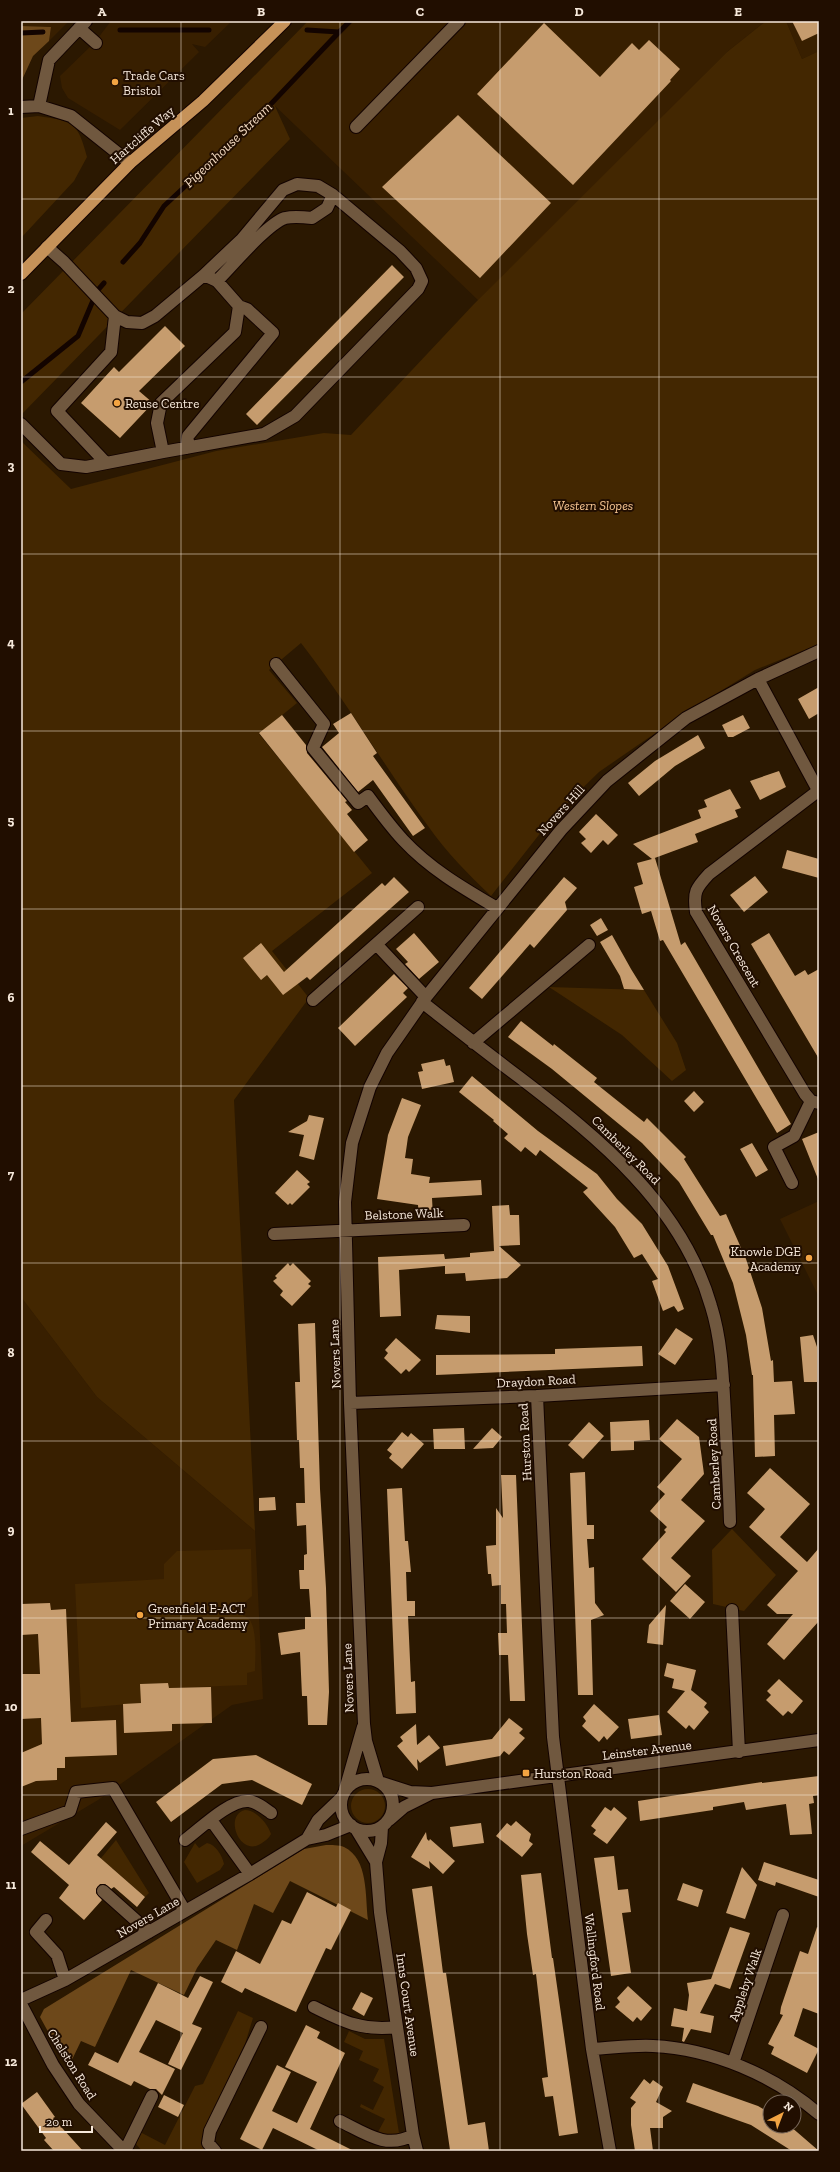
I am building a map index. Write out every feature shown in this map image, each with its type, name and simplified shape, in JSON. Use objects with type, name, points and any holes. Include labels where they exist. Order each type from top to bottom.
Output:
[{"type":"highway","name":"Hartcliffe Way","points":[[21,274],[130,162],[203,101],[285,21]]},
{"type":"street","points":[[356,127],[459,21]]},
{"type":"street","points":[[39,106],[49,60],[81,24],[96,43]]},
{"type":"street","points":[[21,107],[39,106],[71,116],[130,162]]},
{"type":"street","points":[[21,424],[61,464],[86,468],[106,462],[264,434],[295,416],[418,289],[422,281],[416,268],[400,251],[333,195],[318,186],[297,184],[283,190],[242,238],[204,275],[155,316],[142,323],[127,322],[114,316],[106,306],[47,247]]},
{"type":"street","points":[[217,281],[256,240],[284,219],[299,216],[312,218],[326,208],[333,195]]},
{"type":"street","points":[[187,448],[188,436],[273,333],[247,309],[239,306],[217,281],[204,275]]},
{"type":"street","points":[[163,452],[157,423],[161,403],[235,332],[239,306]]},
{"type":"street","points":[[106,462],[57,411],[111,352],[114,316]]},
{"type":"street","points":[[819,652],[758,679],[819,791]]},
{"type":"street","points":[[276,664],[324,724],[313,748],[358,803],[368,796],[403,840],[434,868],[450,881],[497,908]]},
{"type":"street","name":"Novers Hill","points":[[424,999],[561,830],[607,781],[686,718],[758,679]]},
{"type":"street","name":"Novers Crescent","points":[[815,1102],[805,1094],[696,912],[694,897],[699,884],[709,874],[819,791]]},
{"type":"street","points":[[313,1000],[418,907]]},
{"type":"street","name":"Camberley Road","points":[[376,945],[424,999],[474,1042],[560,1108],[599,1141],[647,1190],[668,1217],[690,1250],[712,1307],[719,1341],[724,1385],[730,1522]]},
{"type":"street","points":[[474,1042],[589,945]]},
{"type":"street","name":"Novers Lane","points":[[380,1782],[368,1747],[364,1724],[350,1403],[345,1230],[347,1172],[352,1143],[370,1087],[387,1053],[424,999]]},
{"type":"street","points":[[792,1183],[774,1148],[794,1136],[815,1102]]},
{"type":"street","name":"Belstone Walk","points":[[274,1234],[464,1226]]},
{"type":"street","name":"Draydon Road","points":[[350,1403],[537,1396],[724,1385]]},
{"type":"street","name":"Hurston Road","points":[[537,1396],[553,1737],[557,1775]]},
{"type":"street","points":[[732,1610],[739,1752]]},
{"type":"street","name":"Novers Lane","points":[[307,1839],[318,1820],[343,1794],[364,1724]]},
{"type":"street","name":"Leinster Avenue","points":[[380,1782],[410,1792],[432,1793],[819,1740]]},
{"type":"street","name":"Wallingford Road","points":[[557,1775],[592,2049],[610,2151]]},
{"type":"street","points":[[360,1779],[380,1782],[389,1790],[393,1803],[392,1812],[385,1823],[370,1831],[354,1827],[342,1813],[343,1794],[352,1783],[360,1779]]},
{"type":"street","points":[[21,1828],[70,1811],[76,1792],[113,1788],[185,1911]]},
{"type":"street","name":"Leinster Avenue","points":[[385,1823],[404,1807],[432,1793]]},
{"type":"street","points":[[185,1840],[233,1804],[243,1801],[259,1804],[271,1813]]},
{"type":"street","points":[[211,1820],[250,1874]]},
{"type":"street","name":"Inns Court Avenue","points":[[385,1823],[376,1862],[380,1912],[413,2135],[417,2151]]},
{"type":"street","name":"Novers Lane","points":[[21,2000],[65,1980],[250,1874],[307,1839],[354,1827]]},
{"type":"street","name":"Inns Court Avenue","points":[[354,1827],[376,1862]]},
{"type":"street","points":[[103,1891],[149,1932]]},
{"type":"street","name":"Appleby Walk","points":[[733,2063],[783,1915]]},
{"type":"street","points":[[46,1920],[36,1932],[57,1955],[65,1980]]},
{"type":"street","name":"Chelston Road","points":[[21,2004],[54,2065],[79,2104],[124,2151]]},
{"type":"street","points":[[314,2007],[353,2025],[367,2028],[397,2027]]},
{"type":"street","points":[[215,2151],[208,2143],[210,2131],[261,2027]]},
{"type":"street","points":[[592,2049],[653,2046],[696,2052],[733,2063],[752,2071],[784,2089],[819,2114]]},
{"type":"street","points":[[124,2151],[152,2096]]},
{"type":"street","points":[[340,2121],[383,2142],[404,2140],[413,2135]]},
{"type":"shaded area","points":[[21,21],[69,21],[49,41],[51,27],[21,26]]},
{"type":"shaded area","name":"Trade Cars Bristol","points":[[111,21],[232,21],[205,47],[192,44],[199,52],[120,130],[68,98],[62,88],[60,76],[95,42]]},
{"type":"shaded area","points":[[354,21],[766,21],[727,52],[479,301],[273,104]]},
{"type":"shaded area","points":[[786,21],[819,21],[819,51],[802,59]]},
{"type":"shaded area","points":[[21,26],[51,27],[49,41],[33,56],[21,82]]},
{"type":"shaded area","name":"Knowle DGE Academy","points":[[819,1201],[819,1297],[780,1219]]},
{"type":"shaded area","name":"Greenfield E-ACT Primary Academy","points":[[21,1297],[97,1397],[255,1531],[263,1699],[232,1705],[98,1800],[21,1846]]},
{"type":"shaded area","points":[[326,1845],[337,1845],[344,1847],[358,1860],[362,1869],[366,1890],[368,1920],[290,1881],[273,1913],[254,1904],[237,1950],[216,1940],[197,1968],[184,1995],[131,1970],[95,2047],[81,2041],[68,2068],[40,2017],[44,2009],[304,1849]]},
{"type":"green space","points":[[308,21],[352,21],[274,104],[290,139],[21,415],[21,314]]},
{"type":"green space","name":"Western Slopes","points":[[766,21],[786,21],[802,59],[819,51],[819,644],[755,670],[680,716],[599,772],[553,817],[491,896],[435,836],[334,688],[301,643],[269,670],[297,703],[259,734],[372,873],[272,951],[309,998],[234,1100],[255,1531],[97,1397],[21,1297],[21,441],[71,489],[216,451],[324,433],[351,435],[474,304],[727,52]]},
{"type":"green space","points":[[38,116],[67,122],[72,125],[77,130],[84,145],[87,157],[74,181],[21,238],[21,118]]},
{"type":"green space","points":[[549,987],[644,990],[677,1043],[686,1070],[672,1081],[622,1035]]},
{"type":"green space","points":[[732,1529],[776,1575],[744,1611],[713,1604],[712,1550]]},
{"type":"green space","points":[[251,1549],[252,1596],[243,1604],[243,1616],[248,1618],[252,1623],[254,1630],[255,1671],[247,1673],[247,1685],[169,1688],[168,1683],[141,1684],[141,1703],[81,1708],[75,1584],[164,1579],[164,1564],[177,1551]]},
{"type":"green space","points":[[365,1789],[371,1789],[375,1790],[382,1796],[385,1806],[384,1813],[378,1820],[371,1823],[365,1823],[361,1822],[354,1816],[351,1809],[351,1803],[352,1799],[358,1792]]},
{"type":"green space","points":[[245,1810],[253,1812],[261,1818],[267,1826],[271,1834],[262,1843],[254,1846],[247,1845],[241,1841],[237,1834],[235,1820],[239,1814]]},
{"type":"green space","points":[[116,1840],[149,1893],[145,1897],[112,1868],[87,1875]]},
{"type":"green space","points":[[195,1843],[199,1848],[207,1843],[216,1848],[222,1857],[224,1864],[220,1870],[197,1883],[184,1862]]},
{"type":"green space","points":[[238,2011],[253,2018],[245,2044],[202,2139],[204,2149],[207,2151],[142,2151],[136,2144],[140,2132],[165,2145],[195,2086],[203,2084]]},
{"type":"green space","points":[[349,2031],[365,2039],[384,2039],[399,2133],[384,2135],[378,2132],[385,2119],[360,2107],[361,2104],[373,2110],[384,2087],[373,2081],[379,2069],[359,2060],[363,2051],[344,2042]]},
{"type":"building","points":[[792,21],[819,21],[819,33],[802,41]]},
{"type":"building","points":[[544,23],[600,77],[632,43],[639,50],[649,40],[680,69],[670,80],[671,81],[573,185],[477,94]]},
{"type":"building","points":[[458,115],[551,203],[480,278],[382,187]]},
{"type":"building","points":[[392,265],[404,277],[257,425],[246,414]]},
{"type":"building","points":[[165,326],[185,346],[139,391],[153,403],[120,438],[81,403],[114,367],[119,372]]},
{"type":"building","points":[[819,687],[819,713],[809,719],[798,699]]},
{"type":"building","points":[[351,713],[377,753],[373,756],[425,828],[413,836],[373,780],[358,792],[322,747],[339,733],[333,724]]},
{"type":"building","points":[[282,715],[306,745],[307,753],[347,801],[345,802],[352,810],[347,814],[368,840],[354,852],[259,733]]},
{"type":"building","points":[[743,715],[750,728],[733,737],[728,737],[722,725]]},
{"type":"building","points":[[698,735],[705,748],[675,766],[639,796],[628,783],[655,761]]},
{"type":"building","points":[[779,771],[786,787],[760,800],[750,781]]},
{"type":"building","points":[[730,789],[741,808],[735,810],[738,817],[695,834],[698,842],[652,859],[633,844],[701,818],[698,810],[707,807],[704,800]]},
{"type":"building","points":[[596,814],[618,835],[608,845],[603,840],[591,853],[581,843],[586,839],[579,832]]},
{"type":"building","points":[[787,850],[819,859],[819,878],[782,868]]},
{"type":"building","points":[[655,858],[681,945],[685,942],[791,1124],[777,1133],[663,940],[660,941],[651,911],[642,914],[634,887],[643,884],[637,863]]},
{"type":"building","points":[[755,876],[768,892],[744,912],[730,895]]},
{"type":"building","points":[[394,877],[409,892],[310,980],[307,977],[283,995],[267,975],[261,980],[243,958],[261,943],[284,972],[382,883],[385,886]]},
{"type":"building","points":[[564,877],[577,888],[565,902],[567,910],[534,948],[530,944],[482,999],[469,988]]},
{"type":"building","points":[[601,918],[608,930],[597,936],[590,925]]},
{"type":"building","points":[[414,933],[439,962],[419,979],[405,964],[408,962],[396,949]]},
{"type":"building","points":[[769,933],[795,976],[805,970],[808,975],[819,969],[819,1059],[751,944]]},
{"type":"building","points":[[612,935],[644,990],[624,989],[620,976],[600,942]]},
{"type":"building","points":[[394,974],[408,988],[403,993],[407,997],[355,1046],[338,1028]]},
{"type":"building","points":[[521,1021],[553,1046],[554,1044],[597,1078],[594,1082],[644,1122],[647,1118],[686,1157],[684,1159],[720,1216],[726,1214],[746,1259],[762,1308],[771,1361],[773,1360],[774,1382],[792,1381],[795,1414],[774,1415],[775,1456],[755,1457],[753,1375],[746,1335],[733,1283],[713,1235],[711,1235],[679,1182],[642,1143],[552,1069],[508,1037]]},
{"type":"building","points":[[444,1059],[446,1066],[450,1065],[454,1082],[422,1089],[418,1072],[423,1071],[421,1064]]},
{"type":"building","points":[[472,1076],[538,1131],[597,1174],[617,1199],[642,1224],[668,1266],[684,1309],[678,1312],[674,1306],[663,1311],[652,1281],[658,1279],[642,1254],[634,1258],[615,1227],[583,1192],[588,1188],[540,1150],[536,1156],[525,1147],[521,1152],[504,1138],[508,1134],[493,1121],[494,1120],[459,1092]]},
{"type":"building","points":[[694,1091],[704,1102],[694,1112],[684,1101]]},
{"type":"building","points":[[402,1098],[421,1105],[408,1137],[405,1158],[413,1159],[411,1174],[430,1177],[429,1183],[481,1180],[482,1195],[432,1198],[433,1217],[419,1218],[418,1205],[377,1199],[388,1135]]},
{"type":"building","points":[[309,1115],[324,1118],[314,1160],[299,1156],[304,1135],[288,1132],[307,1121]]},
{"type":"building","points":[[819,1132],[819,1178],[818,1179],[802,1139]]},
{"type":"building","points":[[752,1143],[768,1170],[756,1177],[740,1149]]},
{"type":"building","points":[[297,1170],[310,1182],[307,1184],[310,1187],[292,1205],[290,1203],[288,1205],[275,1193]]},
{"type":"building","points":[[509,1205],[510,1215],[519,1215],[520,1245],[499,1246],[521,1265],[507,1278],[466,1281],[465,1273],[445,1274],[445,1266],[399,1270],[401,1316],[380,1317],[378,1257],[444,1254],[445,1259],[470,1257],[470,1253],[494,1251],[492,1206]]},
{"type":"building","points":[[288,1263],[290,1266],[293,1263],[311,1281],[308,1284],[311,1286],[292,1306],[280,1295],[283,1291],[273,1281],[277,1278],[275,1276]]},
{"type":"building","points":[[437,1315],[470,1316],[470,1333],[435,1329]]},
{"type":"building","points":[[315,1323],[320,1489],[326,1588],[329,1692],[327,1725],[308,1725],[307,1696],[302,1696],[300,1652],[281,1655],[278,1633],[305,1629],[305,1617],[311,1617],[309,1589],[300,1589],[299,1570],[304,1570],[304,1555],[307,1554],[306,1525],[297,1526],[296,1503],[305,1503],[304,1468],[300,1468],[299,1440],[297,1440],[295,1382],[300,1382],[298,1324]]},
{"type":"building","points":[[676,1328],[693,1339],[675,1365],[658,1354]]},
{"type":"building","points":[[813,1335],[817,1347],[817,1382],[804,1382],[800,1337]]},
{"type":"building","points":[[396,1338],[421,1360],[409,1372],[406,1369],[401,1374],[384,1358],[388,1353],[385,1350]]},
{"type":"building","points":[[642,1346],[643,1366],[436,1375],[436,1355],[555,1354],[555,1349]]},
{"type":"building","points":[[677,1419],[699,1437],[704,1474],[681,1500],[705,1521],[671,1558],[691,1576],[676,1592],[642,1559],[666,1532],[664,1530],[667,1527],[650,1511],[665,1494],[657,1487],[682,1459],[659,1439]]},
{"type":"building","points":[[649,1420],[650,1440],[634,1441],[634,1450],[611,1451],[610,1422]]},
{"type":"building","points":[[589,1422],[604,1436],[583,1459],[568,1445]]},
{"type":"building","points":[[464,1428],[465,1449],[434,1449],[433,1429]]},
{"type":"building","points":[[492,1428],[502,1437],[493,1448],[473,1449]]},
{"type":"building","points":[[402,1432],[408,1437],[411,1433],[424,1444],[402,1469],[389,1458],[392,1454],[387,1450]]},
{"type":"building","points":[[770,1468],[810,1504],[780,1537],[807,1562],[819,1548],[819,1621],[784,1660],[767,1644],[793,1614],[777,1614],[767,1605],[798,1571],[749,1527],[765,1509],[747,1493]]},
{"type":"building","points":[[585,1472],[587,1525],[594,1525],[594,1539],[587,1539],[589,1568],[594,1567],[595,1603],[604,1615],[591,1620],[593,1695],[578,1695],[570,1473]]},
{"type":"building","points":[[501,1475],[516,1475],[525,1701],[510,1701],[508,1655],[499,1655],[498,1633],[507,1633],[506,1604],[501,1604],[501,1585],[492,1586],[491,1574],[488,1574],[486,1546],[496,1545],[496,1508],[503,1518]]},
{"type":"building","points":[[402,1488],[405,1541],[408,1541],[411,1572],[406,1572],[407,1601],[415,1601],[415,1616],[408,1616],[411,1682],[415,1681],[416,1713],[396,1714],[387,1489]]},
{"type":"building","points":[[275,1497],[276,1510],[259,1511],[259,1498]]},
{"type":"building","points":[[685,1584],[705,1602],[690,1619],[670,1601]]},
{"type":"building","points":[[50,1603],[51,1610],[66,1609],[71,1722],[116,1720],[117,1755],[65,1757],[65,1768],[57,1768],[57,1780],[36,1781],[21,1787],[21,1753],[42,1744],[41,1718],[21,1719],[21,1674],[40,1674],[38,1634],[21,1635],[21,1604]]},
{"type":"building","points":[[666,1605],[663,1645],[647,1643],[649,1625]]},
{"type":"building","points":[[667,1663],[696,1670],[691,1690],[707,1703],[704,1707],[709,1712],[694,1730],[689,1725],[686,1729],[667,1712],[685,1691],[672,1688],[674,1679],[664,1676]]},
{"type":"building","points":[[779,1679],[803,1701],[792,1714],[788,1711],[783,1716],[766,1700],[771,1695],[767,1691]]},
{"type":"building","points":[[168,1683],[169,1688],[211,1687],[212,1723],[172,1724],[172,1731],[124,1733],[123,1704],[141,1703],[140,1684]]},
{"type":"building","points":[[594,1704],[619,1727],[607,1740],[604,1736],[599,1742],[582,1726],[586,1721],[583,1717]]},
{"type":"building","points":[[659,1715],[662,1735],[631,1739],[628,1719]]},
{"type":"building","points":[[509,1718],[523,1729],[519,1733],[525,1738],[509,1755],[504,1751],[500,1756],[446,1766],[443,1746],[492,1739]]},
{"type":"building","points":[[416,1724],[417,1745],[429,1735],[440,1748],[420,1763],[417,1759],[418,1771],[397,1746],[403,1741],[400,1737]]},
{"type":"building","points":[[256,1755],[312,1784],[302,1805],[252,1780],[222,1784],[171,1822],[156,1802],[213,1759]]},
{"type":"building","points":[[819,1776],[819,1795],[813,1796],[814,1803],[809,1804],[812,1834],[790,1835],[786,1804],[746,1810],[744,1802],[713,1807],[713,1810],[640,1821],[638,1801],[762,1782]]},
{"type":"building","points":[[605,1807],[611,1811],[614,1807],[627,1818],[607,1844],[593,1834],[596,1830],[591,1826]]},
{"type":"building","points":[[516,1821],[531,1834],[529,1841],[533,1844],[522,1857],[496,1836],[507,1823],[511,1826]]},
{"type":"building","points":[[106,1822],[117,1832],[97,1855],[145,1897],[137,1907],[114,1887],[111,1889],[105,1884],[100,1884],[96,1889],[96,1893],[102,1900],[84,1920],[59,1898],[69,1885],[31,1852],[40,1841],[69,1865]]},
{"type":"building","points":[[481,1823],[484,1843],[453,1847],[450,1827]]},
{"type":"building","points":[[426,1832],[427,1839],[429,1841],[430,1839],[455,1861],[443,1874],[429,1861],[430,1869],[411,1857]]},
{"type":"building","points":[[614,1856],[618,1890],[628,1889],[631,1912],[622,1913],[631,1973],[611,1976],[594,1858]]},
{"type":"building","points":[[764,1862],[819,1880],[819,1897],[776,1882],[775,1886],[758,1880]]},
{"type":"building","points":[[742,1867],[757,1885],[745,1919],[726,1913]]},
{"type":"building","points":[[541,1873],[578,2133],[559,2136],[553,2096],[545,2097],[542,2078],[548,2077],[536,1974],[533,1975],[527,1934],[521,1875]]},
{"type":"building","points":[[683,1883],[703,1890],[698,1907],[677,1900]]},
{"type":"building","points":[[432,1886],[443,1973],[446,1973],[468,2125],[485,2122],[489,2151],[450,2150],[412,1889]]},
{"type":"building","points":[[307,1892],[336,1907],[338,1903],[351,1910],[331,1950],[326,1948],[296,2012],[245,1988],[242,1993],[221,1982],[236,1951],[260,1964],[282,1920],[291,1924]]},
{"type":"building","points":[[730,1927],[750,1933],[730,1989],[715,1984],[700,2013],[714,2016],[711,2033],[691,2029],[684,2042],[682,2041],[684,2028],[671,2026],[674,2008],[687,2011],[689,1995],[687,1983],[711,1979]]},
{"type":"building","points":[[817,1927],[819,1928],[819,2014],[803,2008],[794,2036],[819,2049],[807,2073],[771,2054],[774,2047],[768,2044],[783,2015],[780,2014],[781,2007],[800,1951],[808,1954]]},
{"type":"building","points":[[200,1976],[213,1982],[192,2024],[202,2028],[181,2070],[168,2064],[183,2033],[156,2020],[139,2052],[175,2069],[162,2095],[156,2089],[150,2089],[134,2081],[131,2086],[88,2065],[95,2052],[118,2063],[158,1983],[188,1998]]},
{"type":"building","points":[[628,1986],[652,2008],[641,2021],[637,2017],[633,2022],[615,2007],[620,2002],[617,1998]]},
{"type":"building","points":[[361,1992],[373,1998],[364,2016],[352,2009]]},
{"type":"building","points":[[306,2025],[320,2032],[317,2038],[345,2053],[310,2129],[354,2151],[320,2151],[273,2128],[262,2150],[240,2139],[277,2065],[291,2072],[272,2111],[297,2123],[317,2082],[285,2067]]},
{"type":"building","points":[[644,2079],[650,2084],[653,2080],[663,2087],[656,2102],[672,2111],[663,2117],[663,2128],[650,2128],[653,2151],[635,2151],[631,2125],[631,2108],[636,2102],[630,2098]]},
{"type":"building","points":[[693,2083],[758,2106],[762,2108],[762,2132],[751,2125],[686,2102]]},
{"type":"building","points":[[37,2092],[55,2117],[53,2118],[83,2151],[54,2151],[44,2140],[46,2138],[21,2104]]},
{"type":"building","points":[[164,2095],[184,2105],[178,2117],[158,2107]]},
{"type":"building","points":[[765,2134],[799,2134],[819,2151],[792,2151]]},
{"type":"waterway","points":[[307,30],[339,32],[350,21]]},
{"type":"waterway","points":[[120,30],[209,30]]},
{"type":"waterway","points":[[21,33],[43,32]]},
{"type":"waterway","name":"Pigeonhouse Stream","points":[[123,262],[140,243],[164,206],[250,126],[339,32]]},
{"type":"waterway","name":"Pigeonhouse Stream","points":[[21,382],[78,336],[97,291],[104,283]]},
{"type":"place","name":"Trade Cars Bristol","points":[[115,82]]},
{"type":"place","name":"Reuse Centre","points":[[117,403]]},
{"type":"place","name":"Knowle DGE Academy","points":[[809,1258]]},
{"type":"place","name":"Greenfield E-ACT Primary Academy","points":[[140,1615]]},
{"type":"place","name":"Hurston Road","points":[[526,1773]]}]
